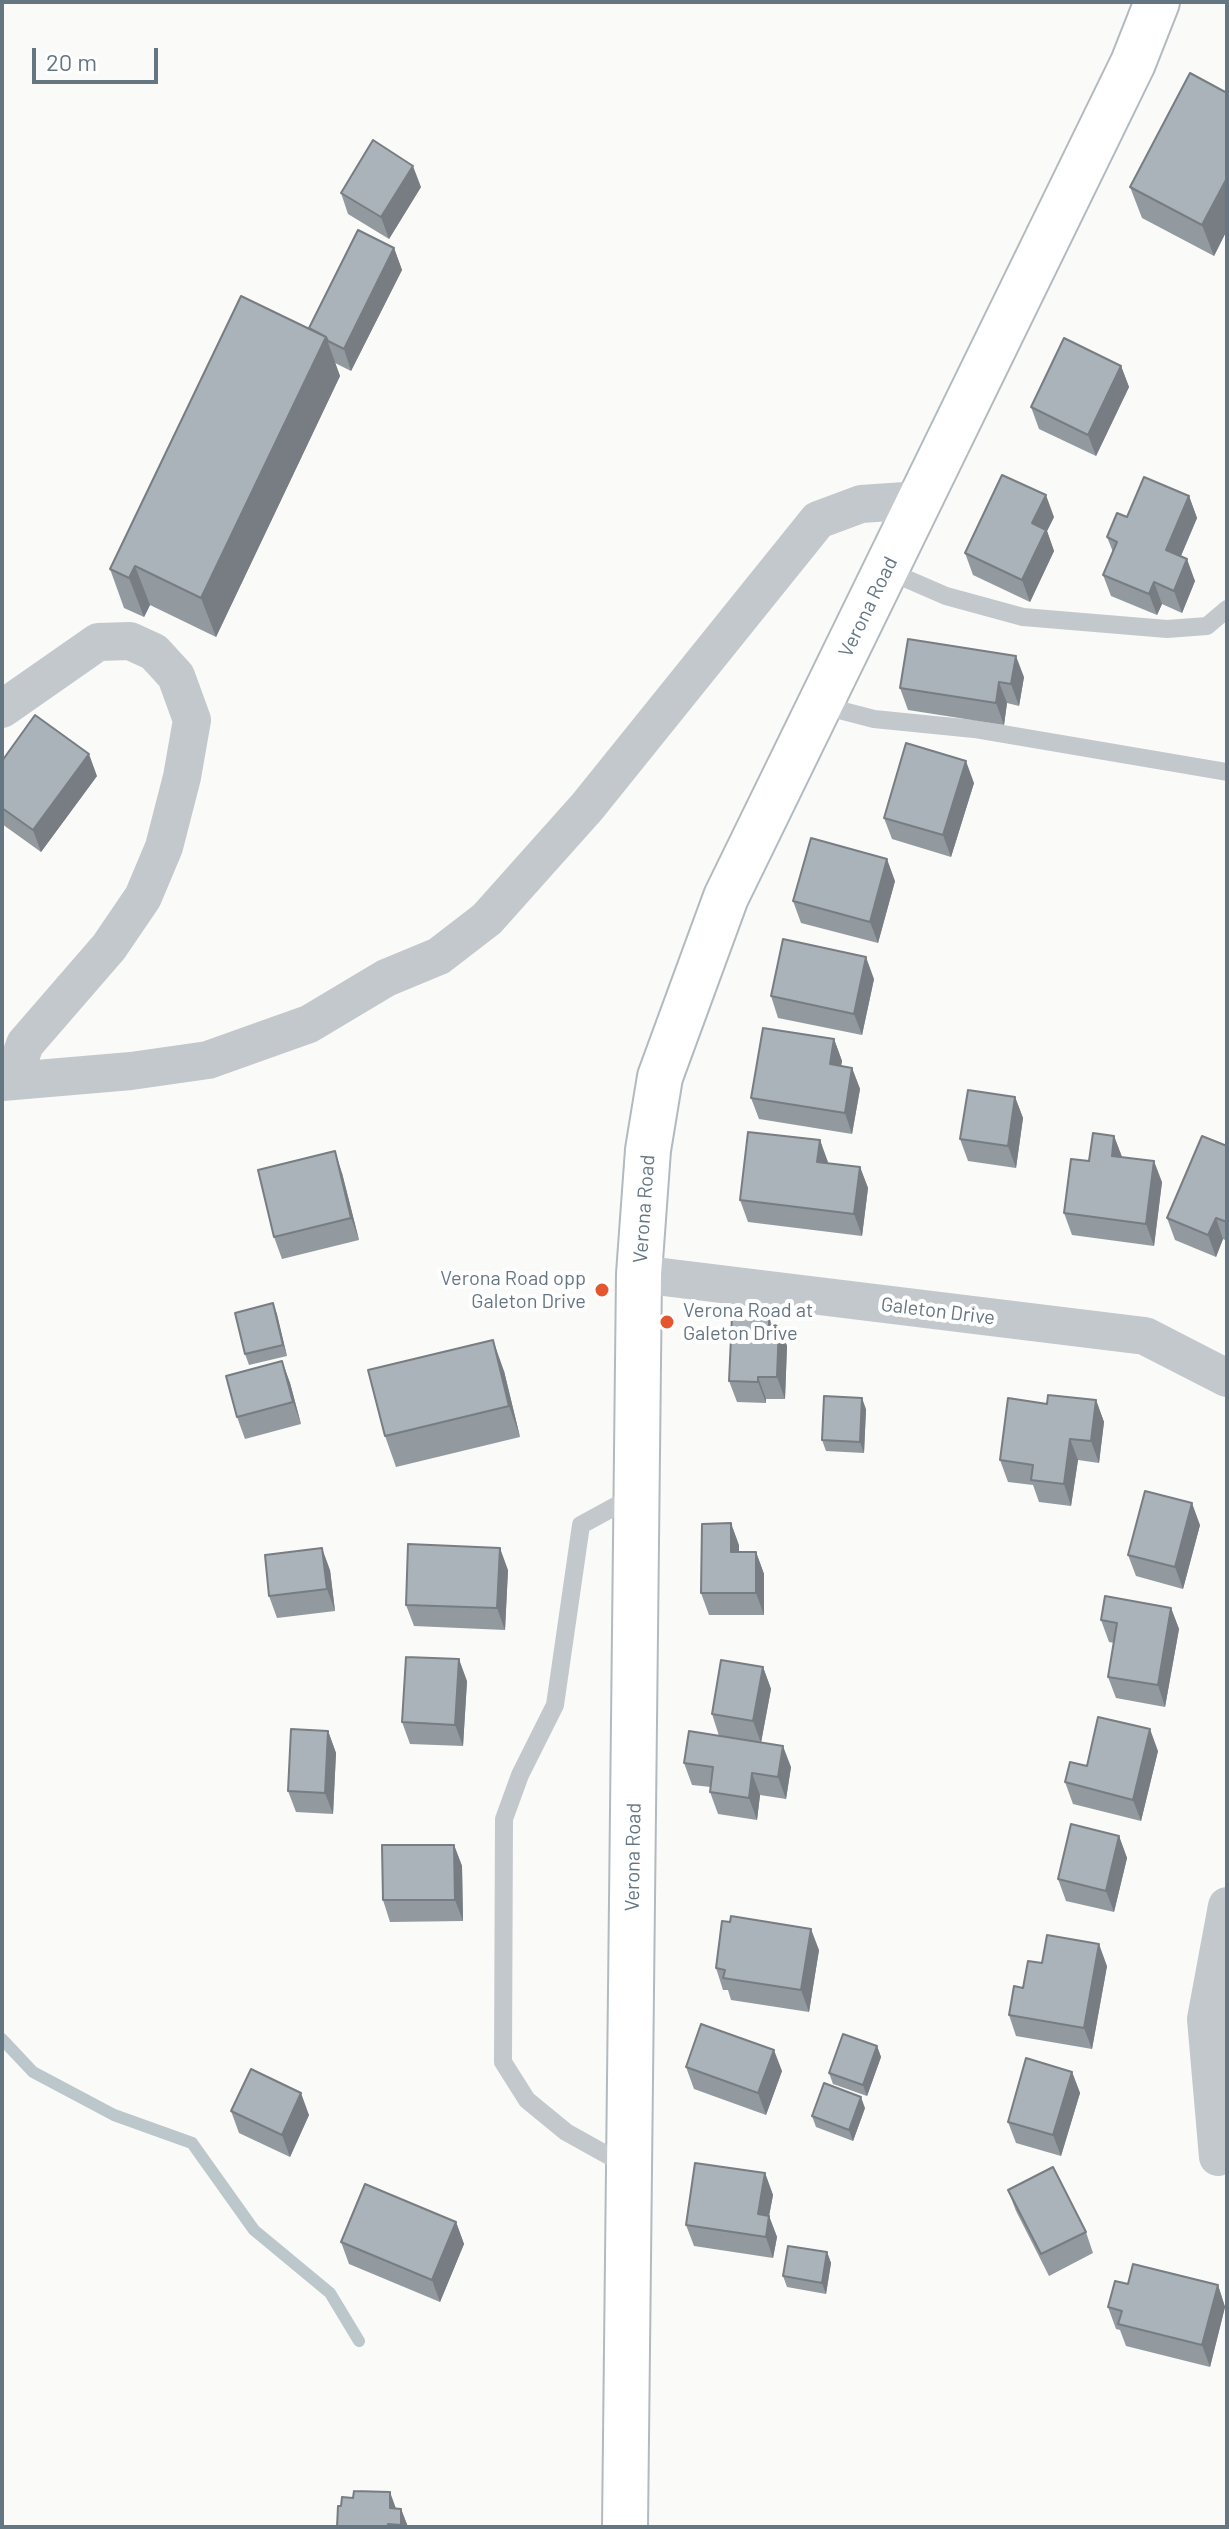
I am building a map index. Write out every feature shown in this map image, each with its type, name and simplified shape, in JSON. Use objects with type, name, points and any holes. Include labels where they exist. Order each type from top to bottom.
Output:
[{"type":"street","name":"Verona Road","points":[[625,2527],[639,1274],[648,1150],[660,1077],[726,897],[1133,63],[1157,2]]},
{"type":"street","points":[[7,1082],[131,1071],[208,1060],[309,1024],[386,978],[439,956],[487,919],[587,807],[818,520],[861,504],[920,500]]},
{"type":"street","points":[[2,709],[98,642],[130,641],[154,652],[176,676],[192,720],[182,777],[164,847],[143,897],[109,947],[25,1044],[7,1082]]},
{"type":"street","name":"Galeton Drive","points":[[639,1274],[1145,1336],[1227,1378]]},
{"type":"street","points":[[1218,2157],[1206,2019],[1227,1906]]},
{"type":"lane","points":[[886,570],[946,596],[1023,617],[1167,629],[1207,626],[1227,609]]},
{"type":"lane","points":[[820,705],[874,719],[974,729],[1227,772]]},
{"type":"lane","points":[[629,2167],[566,2132],[546,2116],[527,2100],[503,2062],[504,1819],[520,1775],[555,1705],[581,1525],[636,1495]]},
{"type":"building","points":[[1190,73],[1227,93],[1227,178],[1202,225],[1130,187]]},
{"type":"building","points":[[373,140],[413,166],[381,217],[341,193]]},
{"type":"building","points":[[358,230],[394,248],[344,349],[309,328]]},
{"type":"building","points":[[241,296],[326,337],[201,598],[135,566],[129,578],[110,569]]},
{"type":"building","points":[[1064,338],[1121,366],[1088,435],[1031,407]]},
{"type":"building","points":[[1002,475],[1046,495],[1032,523],[1046,530],[1022,580],[965,553]]},
{"type":"building","points":[[1144,477],[1189,496],[1166,550],[1187,559],[1174,591],[1154,582],[1149,594],[1103,575],[1117,542],[1107,537],[1117,513],[1127,517]]},
{"type":"building","points":[[908,639],[1016,656],[1011,684],[999,682],[996,703],[900,688]]},
{"type":"building","points":[[35,715],[89,754],[33,830],[2,808],[2,761]]},
{"type":"building","points":[[906,743],[966,761],[943,835],[884,818]]},
{"type":"building","points":[[811,838],[887,859],[870,922],[793,901]]},
{"type":"building","points":[[783,939],[866,957],[854,1014],[771,996]]},
{"type":"building","points":[[763,1028],[834,1039],[830,1064],[852,1068],[845,1113],[751,1098]]},
{"type":"building","points":[[968,1090],[1015,1097],[1008,1146],[960,1139]]},
{"type":"building","points":[[748,1132],[820,1140],[817,1162],[860,1167],[854,1214],[740,1200]]},
{"type":"building","points":[[1093,1133],[1114,1136],[1112,1156],[1154,1161],[1146,1224],[1064,1213],[1071,1159],[1089,1161]]},
{"type":"building","points":[[1202,1136],[1227,1146],[1227,1222],[1216,1218],[1208,1235],[1167,1218]]},
{"type":"building","points":[[335,1151],[351,1218],[274,1237],[258,1170]]},
{"type":"building","points":[[273,1303],[283,1345],[245,1354],[235,1313]]},
{"type":"building","points":[[732,1316],[769,1317],[769,1325],[779,1325],[777,1377],[758,1377],[758,1382],[729,1381]]},
{"type":"building","points":[[493,1340],[509,1406],[385,1436],[368,1370]]},
{"type":"building","points":[[282,1361],[293,1402],[237,1417],[226,1376]]},
{"type":"building","points":[[1048,1395],[1096,1400],[1091,1441],[1070,1439],[1064,1484],[1031,1480],[1033,1465],[1000,1460],[1008,1398],[1047,1404]]},
{"type":"building","points":[[824,1396],[862,1398],[860,1442],[822,1440]]},
{"type":"building","points":[[1145,1491],[1192,1503],[1175,1567],[1128,1555]]},
{"type":"building","points":[[731,1523],[731,1552],[756,1552],[756,1593],[701,1593],[702,1524]]},
{"type":"building","points":[[408,1544],[500,1548],[497,1608],[406,1605]]},
{"type":"building","points":[[322,1548],[327,1589],[269,1596],[265,1555]]},
{"type":"building","points":[[1105,1596],[1171,1608],[1158,1685],[1108,1677],[1117,1623],[1101,1620]]},
{"type":"building","points":[[406,1657],[459,1659],[455,1725],[402,1722]]},
{"type":"building","points":[[721,1660],[763,1667],[753,1721],[712,1714]]},
{"type":"building","points":[[1098,1717],[1150,1729],[1133,1800],[1065,1782],[1070,1762],[1087,1766]]},
{"type":"building","points":[[291,1729],[328,1731],[325,1793],[288,1791]]},
{"type":"building","points":[[689,1731],[783,1746],[778,1777],[752,1773],[749,1798],[710,1792],[713,1767],[684,1763]]},
{"type":"building","points":[[1071,1824],[1119,1836],[1106,1891],[1058,1879]]},
{"type":"building","points":[[382,1845],[454,1845],[455,1900],[383,1900]]},
{"type":"building","points":[[731,1916],[811,1929],[801,1990],[723,1978],[725,1970],[716,1968],[722,1921],[730,1922]]},
{"type":"building","points":[[1047,1935],[1099,1944],[1084,2028],[1009,2015],[1014,1986],[1023,1988],[1028,1961],[1042,1963]]},
{"type":"building","points":[[701,2024],[774,2050],[758,2093],[686,2067]]},
{"type":"building","points":[[843,2034],[877,2046],[863,2085],[829,2073]]},
{"type":"building","points":[[1026,2058],[1072,2072],[1053,2135],[1008,2122]]},
{"type":"building","points":[[251,2069],[301,2093],[282,2135],[231,2111]]},
{"type":"building","points":[[824,2083],[861,2097],[849,2130],[812,2116]]},
{"type":"building","points":[[695,2163],[765,2173],[758,2214],[769,2216],[766,2237],[686,2225]]},
{"type":"building","points":[[1053,2167],[1086,2232],[1041,2254],[1008,2190]]},
{"type":"building","points":[[365,2184],[456,2222],[432,2280],[341,2242]]},
{"type":"building","points":[[788,2246],[827,2252],[822,2283],[783,2276]]},
{"type":"building","points":[[1133,2264],[1218,2285],[1202,2345],[1118,2324],[1122,2311],[1108,2307],[1115,2281],[1128,2284]]},
{"type":"building","points":[[354,2491],[390,2492],[390,2508],[401,2509],[401,2525],[337,2527],[338,2506],[341,2506],[342,2497],[353,2498]]},
{"type":"waterway","points":[[2,2039],[33,2072],[114,2115],[192,2143],[254,2230],[330,2293],[359,2341]]},
{"type":"place","name":"Verona Road opp Galeton Drive","points":[[602,1290]]},
{"type":"place","name":"Verona Road at Galeton Drive","points":[[667,1322]]}]
